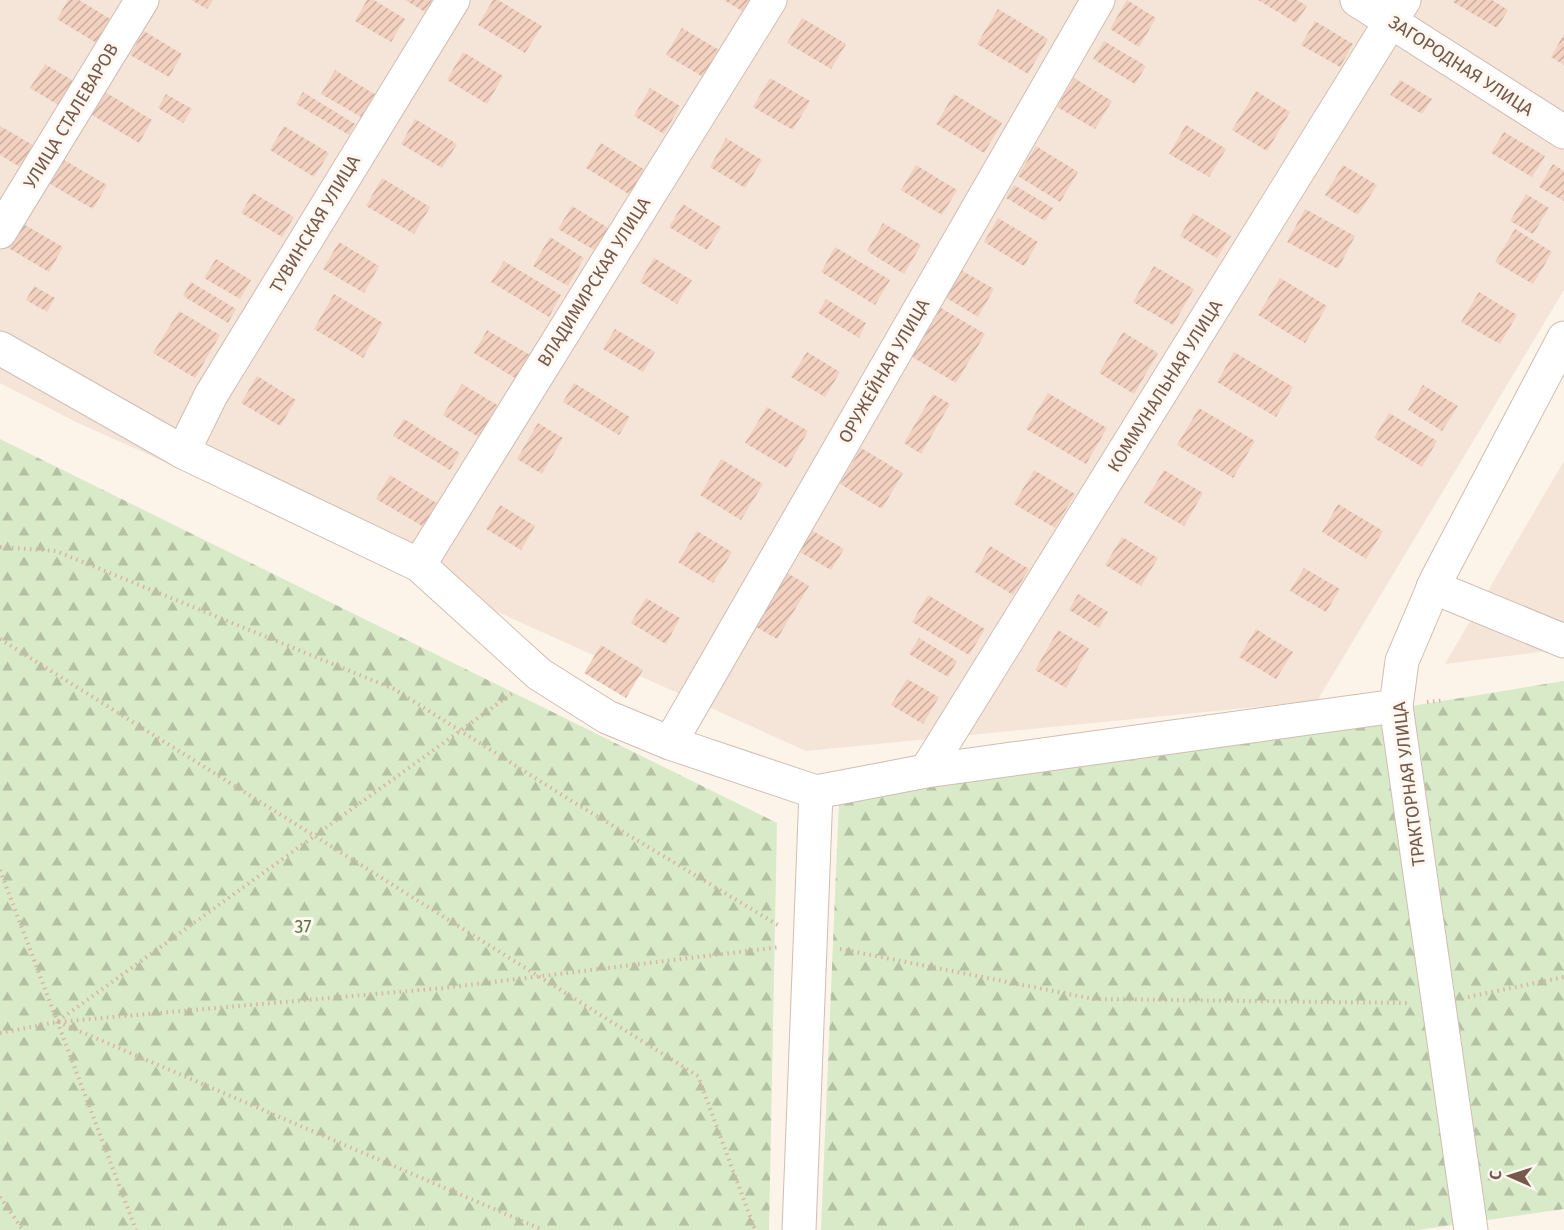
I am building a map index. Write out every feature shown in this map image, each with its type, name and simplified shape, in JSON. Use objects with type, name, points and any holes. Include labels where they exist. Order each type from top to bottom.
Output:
[{"type":"street","name":"УЛИЦА СТАЛЕВАРОВ","points":[[0,232],[142,0]]},
{"type":"street","name":"ТУВИНСКАЯ УЛИЦА","points":[[183,452],[217,385],[453,0]]},
{"type":"street","name":"ВЛАДИМИРСКАЯ УЛИЦА","points":[[419,565],[770,0]]},
{"type":"street","name":"ОРУЖЕЙНАЯ УЛИЦА","points":[[670,743],[1098,0]]},
{"type":"street","name":"ЗАГОРОДНАЯ УЛИЦА","points":[[1357,0],[1397,11],[1564,132]]},
{"type":"street","name":"КОММУНАЛЬНАЯ УЛИЦА","points":[[926,771],[1397,11]]},
{"type":"street","name":"ТРАКТОРНАЯ УЛИЦА","points":[[1471,1230],[1396,706],[1402,661],[1433,587],[1564,338]]},
{"type":"street","points":[[0,348],[183,452],[419,565],[539,674],[607,717],[670,743],[816,792],[926,771],[1396,706]]},
{"type":"street","points":[[1433,587],[1564,640]]},
{"type":"street","points":[[799,1230],[816,792]]},
{"type":"path","points":[[0,546],[56,551],[394,689],[570,800],[809,943]]},
{"type":"path","points":[[0,639],[698,1076],[755,1230]]},
{"type":"path","points":[[57,1022],[539,674]]},
{"type":"path","points":[[0,870],[136,1230]]},
{"type":"path","points":[[0,1033],[57,1022],[432,989],[809,943],[1094,999],[1438,1003],[1564,977]]},
{"type":"path","points":[[57,1022],[543,1230]]},
{"type":"path","points":[[0,1197],[23,1230]]},
{"type":"shaded area","points":[[0,0],[1564,0],[1564,290],[1317,701],[806,751],[76,422],[0,383]]},
{"type":"shaded area","points":[[1564,461],[1564,649],[1445,664]]},
{"type":"green space","name":"37","points":[[0,439],[777,823],[769,1230],[0,1230]]},
{"type":"green space","points":[[1564,681],[1564,1209],[1418,1230],[821,1230],[839,800]]},
{"type":"building","points":[[68,0],[79,0],[112,20],[98,44],[57,19]]},
{"type":"building","points":[[191,0],[213,0],[207,9]]},
{"type":"building","points":[[367,0],[374,0],[405,19],[391,42],[355,21]]},
{"type":"building","points":[[405,0],[432,0],[425,12]]},
{"type":"building","points":[[493,0],[498,0],[542,26],[525,53],[478,25]]},
{"type":"building","points":[[724,0],[753,0],[745,13]]},
{"type":"building","points":[[1127,0],[1156,18],[1139,47],[1110,29]]},
{"type":"building","points":[[1258,0],[1297,0],[1307,6],[1296,23]]},
{"type":"building","points":[[1454,0],[1492,0],[1508,10],[1497,28],[1453,2]]},
{"type":"building","points":[[998,9],[1048,39],[1028,74],[977,44]]},
{"type":"building","points":[[802,18],[846,44],[831,69],[787,43]]},
{"type":"building","points":[[1315,21],[1353,44],[1340,67],[1301,45]]},
{"type":"building","points":[[682,28],[719,50],[703,77],[666,55]]},
{"type":"building","points":[[144,31],[182,54],[169,77],[130,55]]},
{"type":"building","points":[[1564,34],[1564,65],[1551,57]]},
{"type":"building","points":[[1104,41],[1146,66],[1135,84],[1093,59]]},
{"type":"building","points":[[463,52],[503,76],[487,104],[447,80]]},
{"type":"building","points":[[45,64],[75,82],[60,106],[30,88]]},
{"type":"building","points":[[335,70],[376,95],[363,118],[321,94]]},
{"type":"building","points":[[770,78],[810,101],[793,130],[753,107]]},
{"type":"building","points":[[1074,78],[1112,101],[1095,129],[1057,107]]},
{"type":"building","points":[[1400,80],[1432,99],[1422,114],[1390,95]]},
{"type":"building","points":[[650,88],[680,106],[664,134],[634,116]]},
{"type":"building","points":[[1256,91],[1290,112],[1267,151],[1232,130]]},
{"type":"building","points":[[105,92],[152,120],[139,143],[92,115]]},
{"type":"building","points":[[303,92],[355,124],[349,135],[296,104]]},
{"type":"building","points":[[166,94],[192,109],[183,123],[158,108]]},
{"type":"building","points":[[954,94],[1002,123],[984,153],[936,124]]},
{"type":"building","points":[[415,119],[457,144],[442,168],[401,144]]},
{"type":"building","points":[[1186,125],[1226,149],[1209,177],[1169,154]]},
{"type":"building","points":[[0,126],[33,145],[20,167],[0,155]]},
{"type":"building","points":[[284,126],[329,153],[314,177],[270,150]]},
{"type":"building","points":[[1504,132],[1545,156],[1532,177],[1491,153]]},
{"type":"building","points":[[726,138],[762,160],[745,188],[710,167]]},
{"type":"building","points":[[601,143],[647,171],[632,196],[586,168]]},
{"type":"building","points":[[1036,146],[1078,172],[1060,202],[1018,176]]},
{"type":"building","points":[[64,160],[107,185],[93,209],[50,184]]},
{"type":"building","points":[[1553,164],[1564,171],[1564,201],[1539,187]]},
{"type":"building","points":[[916,165],[957,190],[942,215],[901,190]]},
{"type":"building","points":[[1343,165],[1377,185],[1358,215],[1325,195]]},
{"type":"building","points":[[382,178],[430,207],[414,234],[366,206]]},
{"type":"building","points":[[1014,185],[1053,208],[1045,221],[1006,198]]},
{"type":"building","points":[[253,193],[294,217],[282,237],[241,213]]},
{"type":"building","points":[[1526,194],[1549,208],[1533,234],[1510,221]]},
{"type":"building","points":[[683,204],[721,227],[707,250],[669,227]]},
{"type":"building","points":[[572,206],[610,229],[596,251],[558,229]]},
{"type":"building","points":[[1305,209],[1355,236],[1338,269],[1287,242]]},
{"type":"building","points":[[1193,213],[1231,236],[1217,258],[1180,236]]},
{"type":"building","points":[[998,218],[1038,242],[1024,266],[984,242]]},
{"type":"building","points":[[20,222],[63,247],[49,272],[5,246]]},
{"type":"building","points":[[883,223],[921,245],[904,274],[867,251]]},
{"type":"building","points":[[1515,229],[1552,252],[1533,284],[1495,262]]},
{"type":"building","points":[[550,237],[584,258],[568,286],[533,266]]},
{"type":"building","points":[[339,242],[379,266],[364,293],[323,269]]},
{"type":"building","points":[[835,247],[890,280],[875,305],[821,272]]},
{"type":"building","points":[[654,258],[692,280],[677,304],[640,282]]},
{"type":"building","points":[[216,259],[251,280],[240,299],[204,278]]},
{"type":"building","points":[[504,261],[561,295],[549,317],[491,282]]},
{"type":"building","points":[[1154,266],[1194,289],[1173,325],[1133,302]]},
{"type":"building","points":[[961,270],[994,289],[978,317],[945,297]]},
{"type":"building","points":[[1280,278],[1327,306],[1305,343],[1258,315]]},
{"type":"building","points":[[191,282],[236,309],[228,323],[183,296]]},
{"type":"building","points":[[34,286],[55,298],[47,312],[26,300]]},
{"type":"building","points":[[1479,292],[1517,315],[1500,344],[1461,322]]},
{"type":"building","points":[[334,294],[383,323],[363,358],[314,329]]},
{"type":"building","points":[[826,299],[866,323],[859,338],[818,313]]},
{"type":"building","points":[[941,308],[985,334],[956,383],[912,357]]},
{"type":"building","points":[[179,311],[220,335],[195,378],[153,353]]},
{"type":"building","points":[[615,329],[655,352],[643,372],[603,349]]},
{"type":"building","points":[[487,330],[532,356],[518,380],[474,353]]},
{"type":"building","points":[[1123,332],[1158,353],[1134,394],[1099,373]]},
{"type":"building","points":[[807,352],[840,372],[825,397],[791,377]]},
{"type":"building","points":[[1234,352],[1293,387],[1276,417],[1217,382]]},
{"type":"building","points":[[257,376],[296,400],[280,426],[241,403]]},
{"type":"building","points":[[574,383],[630,417],[619,435],[563,402]]},
{"type":"building","points":[[462,384],[499,406],[480,438],[443,415]]},
{"type":"building","points":[[1423,385],[1458,406],[1442,431],[1408,410]]},
{"type":"building","points":[[1048,393],[1107,428],[1086,464],[1026,429]]},
{"type":"building","points":[[933,394],[950,404],[921,454],[904,443]]},
{"type":"building","points":[[767,407],[808,431],[787,468],[745,443]]},
{"type":"building","points":[[1199,408],[1255,441],[1233,478],[1177,445]]},
{"type":"building","points":[[1389,413],[1437,441],[1422,467],[1374,438]]},
{"type":"building","points":[[404,419],[460,453],[450,470],[393,436]]},
{"type":"building","points":[[538,423],[563,438],[542,474],[517,459]]},
{"type":"building","points":[[861,448],[903,473],[882,509],[840,484]]},
{"type":"building","points":[[721,459],[763,484],[741,520],[700,495]]},
{"type":"building","points":[[1034,470],[1075,494],[1055,528],[1014,504]]},
{"type":"building","points":[[1164,470],[1203,493],[1184,526],[1144,503]]},
{"type":"building","points":[[390,475],[438,504],[424,527],[376,499]]},
{"type":"building","points":[[1338,504],[1383,531],[1366,559],[1322,532]]},
{"type":"building","points":[[500,505],[535,526],[521,550],[486,529]]},
{"type":"building","points":[[806,527],[844,549],[831,570],[793,548]]},
{"type":"building","points":[[697,531],[732,552],[713,583],[678,562]]},
{"type":"building","points":[[1122,537],[1158,558],[1141,586],[1105,565]]},
{"type":"building","points":[[990,546],[1029,569],[1013,595],[975,572]]},
{"type":"building","points":[[1304,568],[1340,589],[1326,612],[1290,591]]},
{"type":"building","points":[[781,569],[809,586],[777,639],[749,623]]},
{"type":"building","points":[[1078,594],[1108,612],[1099,628],[1069,610]]},
{"type":"building","points":[[928,595],[985,629],[969,655],[912,622]]},
{"type":"building","points":[[646,598],[680,618],[666,644],[631,623]]},
{"type":"building","points":[[1256,629],[1293,652],[1276,679],[1239,657]]},
{"type":"building","points":[[1058,630],[1089,648],[1066,688],[1035,670]]},
{"type":"building","points":[[919,638],[957,661],[948,677],[909,654]]},
{"type":"building","points":[[601,645],[643,670],[626,698],[584,673]]},
{"type":"building","points":[[907,679],[939,697],[923,724],[891,705]]}]
